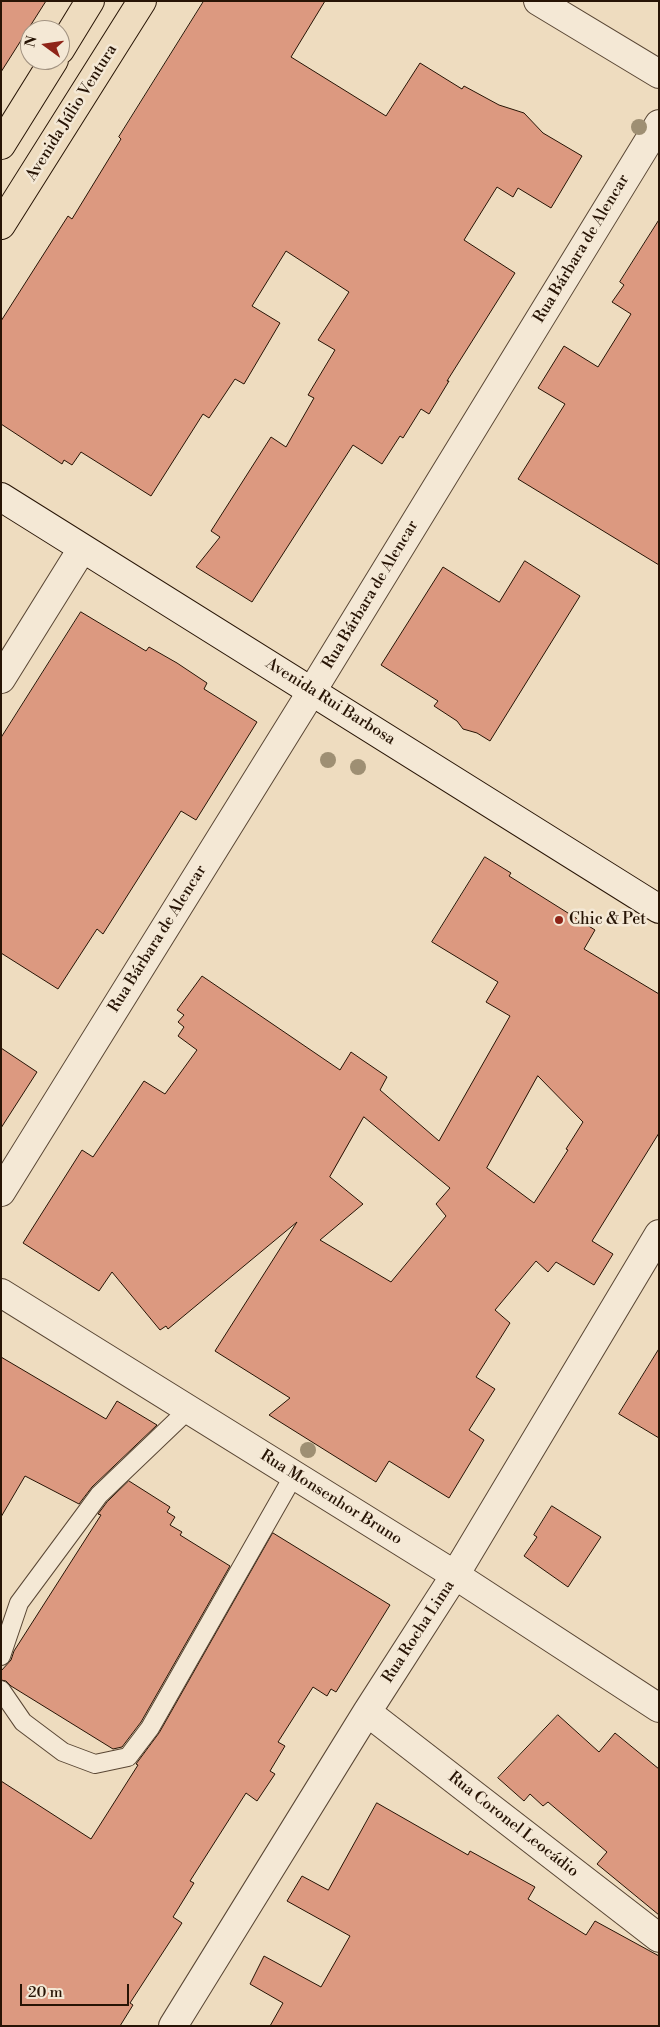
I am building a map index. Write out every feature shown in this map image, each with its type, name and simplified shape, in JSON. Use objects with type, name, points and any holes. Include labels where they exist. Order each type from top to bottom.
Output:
[{"type":"main road","points":[[70,34],[90,1]]},
{"type":"main road","name":"Avenida Júlio Ventura","points":[[1,225],[142,1]]},
{"type":"main road","points":[[1,145],[48,70]]},
{"type":"street","points":[[538,1],[659,74]]},
{"type":"street","name":"Rua Bárbara de Alencar","points":[[1,1192],[659,124]]},
{"type":"street","name":"Avenida Rui Barbosa","points":[[1,497],[659,908]]},
{"type":"street","points":[[1,679],[82,549]]},
{"type":"street","name":"Rua Rocha Lima","points":[[173,2026],[367,1712],[455,1575],[659,1234]]},
{"type":"street","name":"Rua Monsenhor Bruno","points":[[1,1293],[455,1575],[659,1708]]},
{"type":"street","name":"Rua Coronel Leocádio","points":[[367,1712],[659,1938]]},
{"type":"lane","points":[[1,1656],[19,1603],[100,1495],[188,1409]]},
{"type":"lane","points":[[1,1690],[23,1722],[63,1752],[94,1764],[128,1757],[150,1728],[294,1475]]},
{"type":"building","points":[[1,1],[46,1],[34,20],[20,20],[20,42],[1,72]]},
{"type":"building","points":[[204,1],[325,1],[291,57],[386,116],[420,63],[462,89],[464,86],[499,105],[524,113],[543,133],[582,156],[551,208],[518,188],[513,197],[497,187],[464,240],[515,273],[447,381],[449,381],[429,414],[421,409],[403,438],[400,436],[382,464],[353,445],[252,602],[196,567],[220,537],[211,531],[271,437],[286,447],[314,398],[308,395],[335,350],[318,340],[349,292],[286,251],[252,306],[280,323],[244,384],[235,379],[209,418],[203,414],[151,496],[81,452],[72,465],[64,460],[62,464],[1,424],[1,321],[68,216],[72,219],[121,139],[119,137]]},
{"type":"building","points":[[659,220],[659,565],[518,479],[565,404],[538,388],[564,346],[598,367],[631,314],[612,302],[624,285],[620,282]]},
{"type":"building","points":[[525,561],[580,596],[490,741],[477,733],[463,729],[457,721],[434,706],[438,701],[381,665],[443,567],[499,602]]},
{"type":"building","points":[[81,612],[146,651],[149,647],[177,663],[207,683],[204,689],[257,722],[196,820],[181,811],[103,934],[97,929],[58,989],[1,953],[1,738]]},
{"type":"building","points":[[485,857],[511,873],[509,876],[595,930],[584,949],[659,994],[659,1133],[592,1241],[613,1254],[594,1285],[556,1262],[548,1272],[536,1261],[495,1310],[510,1323],[476,1377],[495,1389],[469,1430],[484,1440],[449,1498],[389,1461],[376,1482],[269,1415],[290,1398],[215,1351],[297,1222],[168,1329],[166,1326],[160,1330],[112,1272],[99,1291],[23,1243],[82,1150],[93,1157],[144,1081],[165,1094],[197,1050],[178,1036],[184,1027],[178,1022],[184,1015],[177,1010],[202,976],[340,1070],[351,1052],[387,1077],[380,1090],[439,1141],[510,1016],[486,1002],[498,982],[432,942]],"holes":[[[538,1076],[583,1122],[566,1149],[568,1150],[534,1203],[487,1168]],[[364,1117],[450,1188],[436,1204],[446,1216],[391,1282],[320,1240],[363,1204],[330,1177]]]},
{"type":"building","points":[[1,1048],[37,1072],[1,1128]]},
{"type":"building","points":[[659,1349],[659,1438],[619,1414]]},
{"type":"building","points":[[1,1357],[106,1419],[117,1401],[157,1425],[92,1487],[79,1504],[25,1476],[1,1517]]},
{"type":"building","points":[[129,1481],[170,1507],[167,1512],[175,1517],[170,1525],[182,1532],[180,1535],[230,1566],[141,1722],[122,1747],[113,1749],[11,1686],[6,1681],[1,1680],[1,1671],[11,1660],[14,1651],[101,1515],[98,1514],[107,1502]]},
{"type":"building","points":[[552,1506],[601,1537],[568,1587],[524,1556],[537,1537],[534,1535]]},
{"type":"building","points":[[273,1533],[390,1605],[336,1692],[331,1689],[327,1696],[313,1687],[278,1742],[285,1746],[270,1771],[275,1774],[257,1801],[246,1793],[190,1881],[194,1883],[173,1917],[182,1923],[130,2003],[133,2005],[120,2026],[1,2026],[1,1781],[91,1839],[138,1765],[136,1764],[159,1733]]},
{"type":"building","points":[[558,1715],[599,1752],[615,1733],[659,1769],[659,1915],[597,1864],[607,1852],[548,1802],[543,1806],[530,1794],[524,1801],[498,1778]]},
{"type":"building","points":[[377,1803],[468,1855],[470,1851],[535,1887],[528,1899],[586,1935],[595,1921],[659,1956],[659,2026],[270,2026],[283,2003],[250,1984],[264,1956],[321,1987],[350,1936],[287,1901],[302,1876],[328,1890]]},
{"type":"place","name":"Chic & Pet","points":[[559,920]]}]
